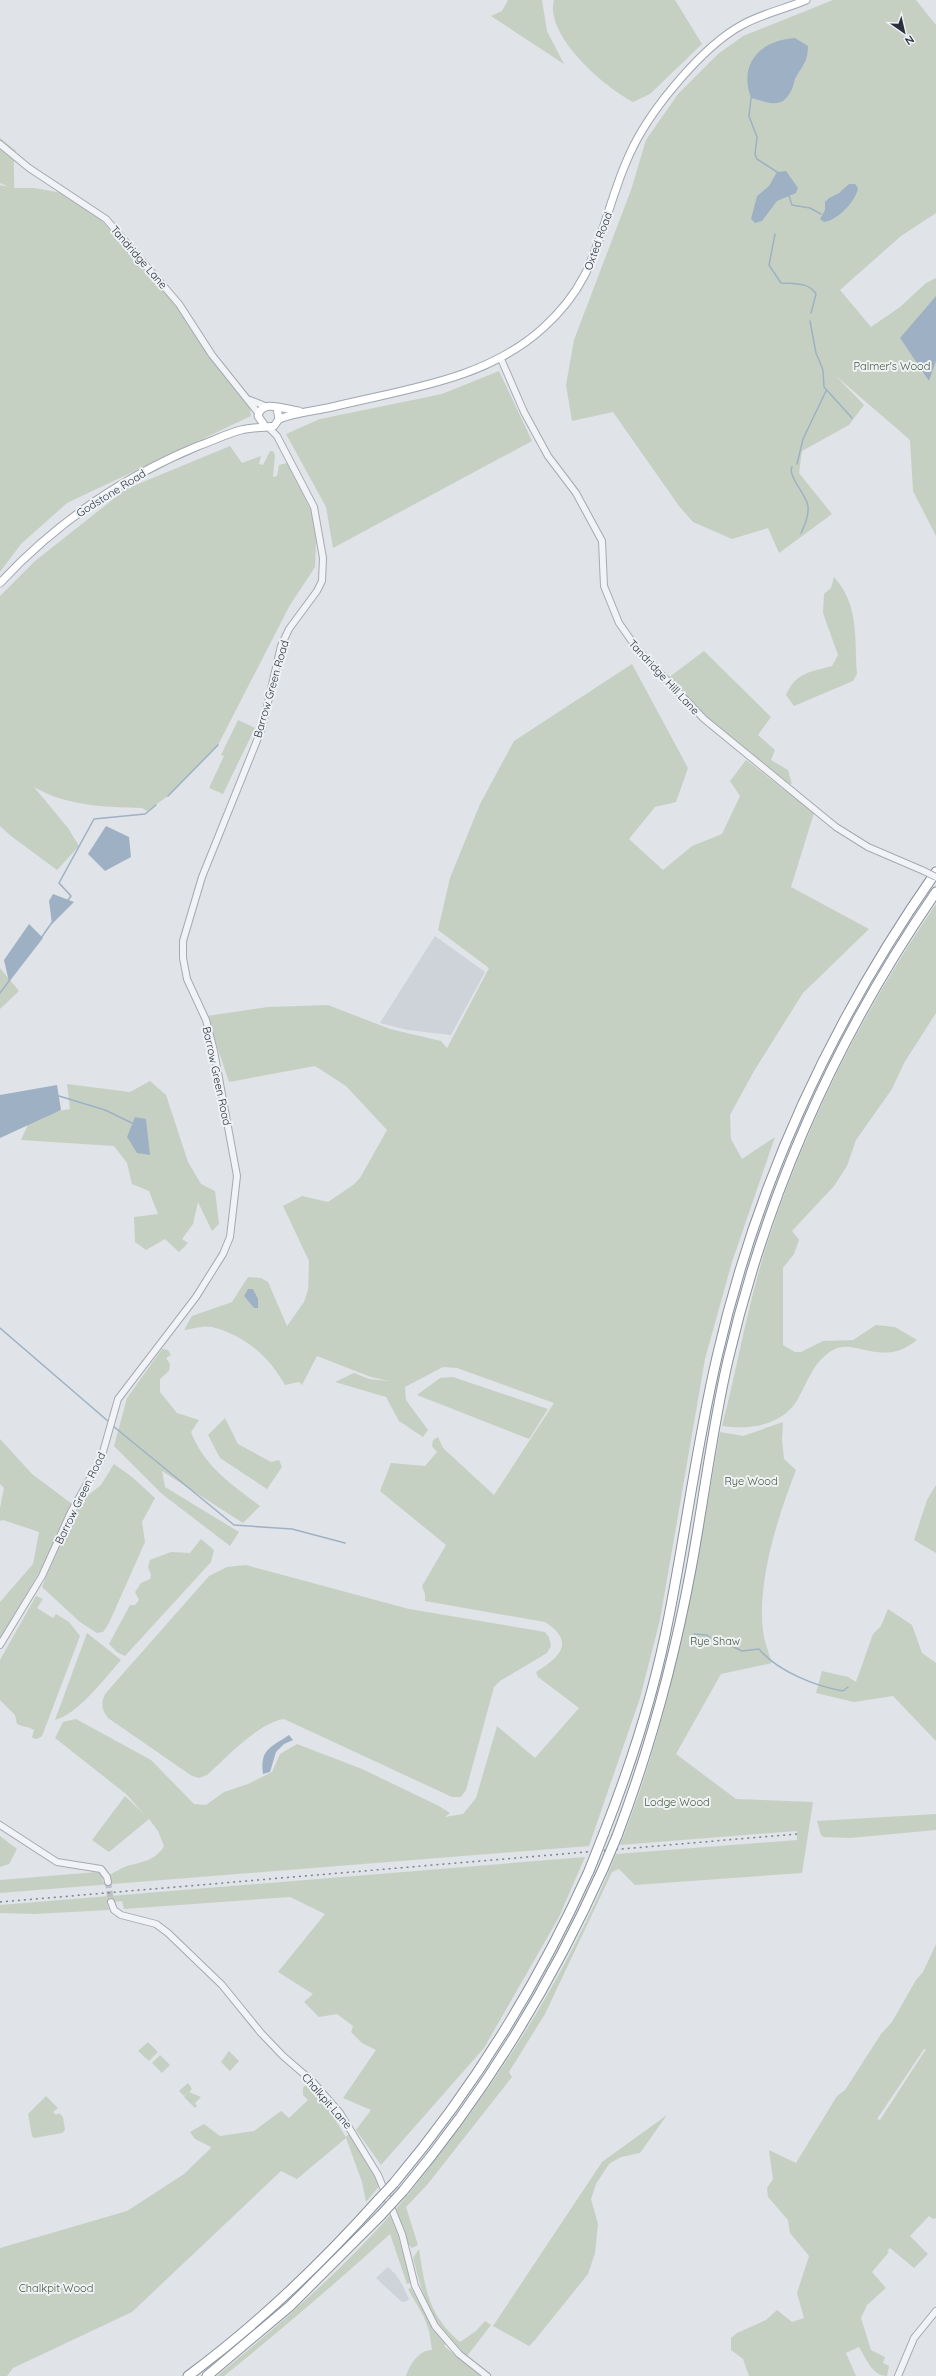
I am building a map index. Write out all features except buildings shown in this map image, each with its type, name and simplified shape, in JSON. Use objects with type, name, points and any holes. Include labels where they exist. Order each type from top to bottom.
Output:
[{"type":"highway","points":[[188,2376],[228,2345],[288,2293],[331,2251],[394,2183],[444,2121],[504,2034],[550,1953],[589,1871],[604,1833],[637,1742],[658,1669],[706,1407],[730,1305],[749,1241],[794,1123],[830,1047],[877,961],[936,872]]},
{"type":"highway","points":[[207,2376],[290,2306],[382,2215],[403,2191],[464,2113],[512,2041],[562,1955],[617,1836],[650,1740],[670,1665],[691,1567],[728,1361],[748,1283],[765,1232],[797,1145],[839,1055],[880,980],[936,892]]},
{"type":"main road","name":"Oxted Road","points":[[278,421],[307,412],[442,381],[478,369],[500,359],[543,329],[558,314],[584,279],[594,260],[618,185],[634,145],[654,114],[690,69],[717,42],[740,26],[806,0]]},
{"type":"main road","points":[[271,405],[277,408],[278,421],[267,426],[258,415],[265,406],[271,405]]},
{"type":"main road","name":"Oxted Road","points":[[277,408],[307,412]]},
{"type":"main road","name":"Godstone Road","points":[[240,430],[258,415]]},
{"type":"main road","name":"Godstone Road","points":[[0,583],[39,544],[86,507],[123,484],[177,455],[240,430],[267,426]]},
{"type":"street","name":"Tandridge Lane","points":[[0,144],[29,168],[106,219],[179,304],[221,368],[236,387],[250,400],[258,415]]},
{"type":"street","name":"Tandridge Hill Lane","points":[[500,359],[524,412],[548,456],[576,493],[602,541],[604,586],[627,637],[704,718],[836,827],[868,847],[915,866],[936,877]]},
{"type":"street","name":"Tandridge Lane","points":[[250,400],[265,406]]},
{"type":"street","name":"Barrow Green Road","points":[[277,436],[278,421]]},
{"type":"street","name":"Barrow Green Road","points":[[0,1646],[42,1576],[71,1512],[98,1464],[118,1399],[196,1297],[223,1254],[230,1237],[237,1176],[214,1051],[206,1020],[187,979],[183,958],[183,941],[202,878],[262,728],[282,646],[289,629],[317,591],[324,572],[318,520],[314,507],[277,436],[267,426]]},
{"type":"street","points":[[0,1825],[57,1862],[102,1869],[108,1882]]},
{"type":"street","name":"Chalkpit Lane","points":[[111,1902],[114,1910],[121,1915],[156,1924],[168,1933],[222,1985],[261,2033],[283,2056],[312,2081],[340,2113],[378,2175],[402,2234],[416,2286],[435,2326],[459,2354],[487,2376]]},
{"type":"street","points":[[898,2376],[914,2338],[936,2311]]},
{"type":"shaded area","points":[[435,936],[485,972],[451,1035],[408,1030],[380,1023]]},
{"type":"shaded area","points":[[388,2267],[396,2275],[403,2286],[409,2299],[407,2301],[402,2302],[376,2278]]},
{"type":"green space","points":[[508,0],[542,0],[547,31],[564,64],[491,16],[502,11]]},
{"type":"green space","points":[[554,0],[675,0],[702,44],[650,94],[633,102],[607,85],[593,73],[567,44],[558,29],[553,14]]},
{"type":"green space","name":"Palmer's Wood","points":[[833,0],[916,0],[936,25],[936,213],[901,236],[840,290],[871,327],[900,307],[926,283],[936,278],[936,536],[913,491],[910,440],[836,376],[864,405],[849,425],[802,451],[799,473],[832,514],[779,553],[768,528],[732,539],[693,522],[679,506],[613,412],[572,421],[566,385],[574,340],[631,190],[646,140],[678,94],[718,54],[743,36]]},
{"type":"green space","points":[[0,138],[16,151],[14,165],[14,188],[34,188],[68,194],[102,221],[175,304],[221,370],[249,404],[251,416],[67,503],[21,544],[0,572],[0,185],[9,187],[0,183]]},
{"type":"green space","points":[[499,371],[532,441],[333,548],[326,507],[286,434],[320,419],[442,394]]},
{"type":"green space","points":[[230,446],[242,463],[261,456],[259,464],[263,465],[270,451],[273,451],[275,455],[273,477],[277,476],[279,465],[287,463],[312,512],[316,539],[315,567],[290,605],[218,745],[168,796],[147,811],[142,808],[100,806],[72,802],[34,787],[68,828],[79,846],[57,870],[0,826],[0,596],[35,561],[126,489]]},
{"type":"green space","points":[[834,577],[848,599],[852,611],[857,674],[853,681],[794,706],[786,695],[794,682],[805,674],[832,666],[838,655],[823,613],[824,594],[831,588]]},
{"type":"green space","points":[[704,651],[771,717],[758,735],[775,750],[771,760],[788,770],[792,784],[783,783],[723,733],[681,693],[668,678]]},
{"type":"green space","points":[[632,664],[688,768],[676,802],[655,807],[629,839],[663,870],[692,846],[722,834],[740,796],[730,781],[746,760],[814,813],[791,887],[869,929],[803,993],[754,1071],[730,1115],[731,1139],[742,1159],[775,1137],[732,1262],[705,1359],[660,1620],[640,1698],[589,1846],[0,1893],[0,1880],[97,1872],[102,1874],[103,1882],[111,1881],[110,1875],[125,1867],[152,1858],[157,1855],[164,1846],[158,1831],[149,1819],[109,1852],[92,1840],[125,1796],[144,1814],[126,1794],[55,1738],[63,1722],[76,1719],[151,1760],[194,1804],[206,1805],[224,1792],[248,1784],[272,1772],[280,1754],[297,1744],[362,1769],[439,1806],[450,1813],[445,1817],[463,1814],[476,1798],[497,1726],[535,1758],[579,1708],[538,1677],[536,1672],[552,1661],[561,1649],[562,1643],[560,1636],[545,1622],[425,1601],[425,1594],[422,1586],[446,1545],[380,1491],[391,1463],[425,1466],[437,1452],[432,1446],[433,1440],[438,1437],[443,1448],[494,1495],[554,1403],[457,1368],[443,1367],[405,1387],[406,1400],[428,1430],[423,1437],[399,1421],[386,1397],[335,1382],[354,1373],[369,1379],[389,1381],[371,1377],[317,1356],[302,1385],[299,1382],[285,1385],[279,1375],[263,1356],[235,1335],[212,1327],[184,1330],[192,1316],[232,1302],[248,1277],[261,1278],[268,1282],[287,1326],[304,1302],[308,1290],[309,1261],[283,1206],[302,1196],[328,1202],[353,1185],[360,1178],[387,1130],[346,1086],[315,1066],[229,1082],[207,1016],[268,1007],[328,1005],[390,1029],[441,1041],[447,1048],[489,968],[438,930],[450,878],[480,804],[514,741]]},
{"type":"green space","points":[[238,720],[255,728],[223,794],[209,788],[224,756],[221,755]]},
{"type":"green space","points":[[936,904],[936,1013],[904,1063],[892,1089],[856,1140],[847,1166],[834,1186],[792,1231],[799,1240],[794,1254],[783,1268],[783,1345],[795,1352],[801,1352],[823,1341],[853,1340],[876,1325],[895,1327],[917,1340],[904,1348],[892,1352],[870,1351],[850,1347],[841,1347],[833,1350],[815,1367],[796,1402],[781,1416],[773,1421],[753,1426],[722,1426],[761,1264],[768,1241],[801,1153],[840,1066],[862,1025],[885,983]]},
{"type":"green space","points":[[0,968],[19,991],[0,1009]]},
{"type":"green space","points":[[150,1081],[166,1095],[188,1162],[201,1184],[215,1191],[219,1224],[212,1231],[198,1202],[193,1224],[182,1239],[188,1243],[179,1252],[165,1239],[146,1250],[135,1242],[134,1217],[158,1214],[149,1191],[132,1184],[127,1163],[114,1146],[21,1140],[32,1116],[70,1109],[67,1084],[130,1092]]},
{"type":"green space","points":[[162,1349],[168,1350],[171,1355],[166,1358],[170,1364],[169,1371],[160,1379],[160,1392],[177,1413],[199,1420],[191,1432],[203,1455],[220,1474],[260,1506],[243,1523],[162,1471],[165,1487],[239,1532],[230,1546],[162,1494],[114,1446],[127,1398]]},
{"type":"green space","points":[[453,1377],[548,1409],[529,1439],[417,1395],[440,1378]]},
{"type":"green space","points":[[225,1418],[238,1444],[271,1462],[279,1460],[282,1467],[267,1489],[220,1458],[208,1435]]},
{"type":"green space","points":[[783,1422],[782,1440],[784,1459],[796,1470],[782,1508],[770,1549],[763,1591],[763,1631],[765,1643],[772,1663],[721,1674],[676,1754],[736,1799],[813,1802],[802,1873],[635,1885],[619,1869],[612,1872],[545,2014],[509,2072],[512,2077],[427,2185],[406,2207],[418,2245],[412,2248],[408,2244],[396,2209],[461,2127],[520,2040],[572,1949],[616,1854],[797,1840],[797,1831],[620,1845],[639,1794],[669,1692],[692,1589],[720,1432],[743,1436]]},
{"type":"green space","points":[[0,1439],[32,1474],[72,1504],[45,1562],[0,1639],[0,1602],[33,1564],[39,1532],[3,1520],[0,1521],[0,1508],[4,1488],[0,1484]]},
{"type":"green space","points":[[114,1464],[132,1477],[155,1498],[142,1522],[145,1542],[109,1623],[103,1632],[97,1633],[80,1622],[42,1587],[72,1517],[82,1500],[101,1485]]},
{"type":"green space","points":[[936,1485],[936,1553],[914,1540],[927,1500]]},
{"type":"green space","points":[[201,1539],[214,1550],[211,1562],[125,1656],[117,1652],[109,1644],[130,1605],[135,1605],[139,1600],[135,1592],[141,1583],[150,1579],[151,1575],[148,1567],[150,1560],[171,1552],[190,1553]]},
{"type":"green space","points":[[246,1565],[409,1609],[545,1632],[549,1637],[551,1646],[547,1653],[500,1681],[494,1687],[466,1790],[461,1797],[452,1797],[284,1719],[274,1722],[253,1734],[233,1750],[207,1775],[199,1778],[192,1776],[108,1718],[102,1706],[105,1694],[209,1576],[227,1567]]},
{"type":"green space","points":[[36,1596],[43,1599],[37,1608],[53,1618],[56,1614],[69,1622],[80,1636],[42,1736],[37,1739],[32,1738],[34,1730],[17,1724],[15,1715],[0,1700],[0,1660]]},
{"type":"green space","points":[[888,1609],[912,1625],[922,1653],[936,1663],[936,1741],[893,1696],[854,1702],[816,1693],[822,1671],[848,1677],[856,1682],[873,1634],[881,1626]]},
{"type":"green space","points":[[87,1633],[121,1660],[82,1703],[73,1711],[55,1720]]},
{"type":"green space","points":[[936,1814],[936,1830],[850,1838],[824,1837],[821,1835],[817,1821]]},
{"type":"green space","points":[[0,1836],[17,1849],[9,1864],[0,1867]]},
{"type":"green space","points":[[585,1857],[559,1917],[484,2048],[381,2165],[356,2130],[371,2110],[343,2098],[376,2050],[362,2043],[351,2032],[353,2026],[337,2014],[319,2017],[304,2002],[313,1994],[278,1972],[325,1914],[290,1897],[124,1909],[122,1901],[107,1903],[109,1910],[34,1914],[0,1913],[0,1905]]},
{"type":"green space","points":[[936,1944],[936,2218],[933,2219],[929,2216],[910,2236],[928,2254],[914,2268],[890,2248],[887,2251],[889,2252],[872,2272],[886,2288],[867,2305],[861,2318],[871,2350],[885,2357],[883,2363],[889,2366],[887,2376],[873,2370],[859,2347],[846,2353],[856,2376],[749,2376],[743,2359],[731,2350],[731,2338],[737,2333],[766,2320],[777,2310],[792,2322],[804,2318],[797,2293],[809,2256],[790,2233],[788,2220],[768,2197],[767,2188],[773,2179],[769,2150],[796,2163],[837,2096],[845,2090],[881,2034],[892,2022],[916,1980],[923,1972]],"holes":[[[924,2049],[926,2049],[880,2120],[877,2119]]]},
{"type":"green space","points":[[148,2042],[158,2052],[149,2061],[138,2051]]},
{"type":"green space","points":[[229,2051],[239,2061],[230,2071],[221,2062]]},
{"type":"green space","points":[[160,2055],[170,2065],[162,2073],[152,2063]]},
{"type":"green space","name":"Chalkpit Wood","points":[[307,2082],[318,2092],[346,2137],[351,2132],[381,2184],[366,2202],[362,2182],[346,2138],[297,2179],[281,2171],[132,2312],[13,2368],[7,2376],[0,2376],[0,2248],[127,2211],[184,2174],[210,2149],[211,2147],[195,2139],[190,2132],[204,2124],[220,2136],[254,2131],[281,2111],[289,2118],[308,2100],[303,2095],[303,2088]]},
{"type":"green space","points":[[188,2083],[192,2089],[189,2092],[201,2097],[195,2103],[197,2106],[195,2108],[184,2097],[188,2092],[184,2096],[179,2091]]},
{"type":"green space","points":[[46,2096],[58,2108],[53,2112],[56,2115],[59,2113],[63,2117],[65,2130],[62,2133],[34,2138],[32,2136],[28,2114]]},
{"type":"green space","points":[[667,2115],[640,2153],[621,2157],[609,2164],[596,2184],[591,2199],[598,2224],[595,2253],[588,2274],[535,2340],[529,2346],[493,2326],[602,2162]]},
{"type":"green space","points":[[392,2213],[411,2283],[407,2284],[390,2234],[245,2359],[224,2376],[217,2376],[308,2298],[351,2257]]},
{"type":"green space","points":[[419,2249],[423,2276],[430,2300],[441,2322],[449,2332],[460,2342],[476,2331],[485,2321],[491,2325],[467,2356],[445,2333],[431,2312],[426,2301],[413,2258]]},
{"type":"green space","points":[[411,2288],[431,2325],[446,2344],[444,2346],[481,2376],[406,2376],[410,2367],[419,2355],[423,2352],[432,2350],[429,2331],[424,2317],[408,2289]]},
{"type":"water","points":[[795,38],[808,46],[808,51],[805,63],[795,78],[793,87],[788,96],[779,103],[769,103],[751,98],[748,85],[748,74],[750,64],[755,56],[772,43]]},
{"type":"water","points":[[786,171],[798,188],[796,193],[777,201],[762,221],[755,223],[751,219],[757,196],[769,186],[777,172]]},
{"type":"water","points":[[849,184],[855,184],[858,188],[854,199],[845,210],[835,218],[824,222],[820,219],[825,210],[825,202]]},
{"type":"water","points":[[936,296],[936,361],[929,381],[900,338]]},
{"type":"water","points":[[106,826],[129,837],[131,857],[105,871],[88,854]]},
{"type":"water","points":[[53,894],[74,902],[52,924],[49,901]]},
{"type":"water","points":[[29,924],[43,938],[9,982],[4,960]]},
{"type":"water","points":[[57,1085],[61,1110],[0,1138],[0,1095]]},
{"type":"water","points":[[135,1117],[146,1119],[150,1155],[137,1153],[127,1137]]},
{"type":"water","points":[[248,1289],[253,1289],[258,1299],[258,1308],[254,1308],[244,1296]]},
{"type":"water","points":[[289,1735],[293,1740],[284,1744],[276,1752],[270,1772],[263,1774],[262,1766],[265,1754],[272,1746]]},
{"type":"waterway","points":[[751,98],[749,116],[757,137],[755,154],[757,159],[777,172]]},
{"type":"waterway","points":[[789,196],[792,205],[810,208],[821,214]]},
{"type":"waterway","points":[[775,234],[769,265],[781,283],[801,284],[813,290],[816,294],[811,313]]},
{"type":"waterway","points":[[810,321],[816,353],[823,370],[824,387],[852,418]]},
{"type":"waterway","points":[[797,464],[803,439],[826,391]]},
{"type":"waterway","points":[[792,467],[792,475],[808,506],[807,516],[801,533]]},
{"type":"waterway","points":[[168,796],[218,745]]},
{"type":"waterway","points":[[68,900],[71,896],[59,883],[94,819],[145,814],[156,805]]},
{"type":"waterway","points":[[41,938],[53,921]]},
{"type":"waterway","points":[[0,993],[9,981]]},
{"type":"waterway","points":[[59,1096],[105,1110],[132,1123]]},
{"type":"waterway","points":[[0,1328],[109,1422]]},
{"type":"waterway","points":[[113,1426],[234,1525],[292,1529],[345,1543]]},
{"type":"waterway","points":[[694,1634],[707,1635],[713,1640],[721,1641],[742,1651],[759,1649],[786,1671],[832,1689],[843,1691],[848,1687]]},
{"type":"tunnel","points":[[108,1882],[111,1902]]},
{"type":"railway","points":[[0,1902],[797,1834]]},
{"type":"park label","name":"Rye Wood","points":[[751,1481]]},
{"type":"park label","name":"Rye Shaw","points":[[715,1641]]},
{"type":"park label","name":"Lodge Wood","points":[[677,1802]]}]
